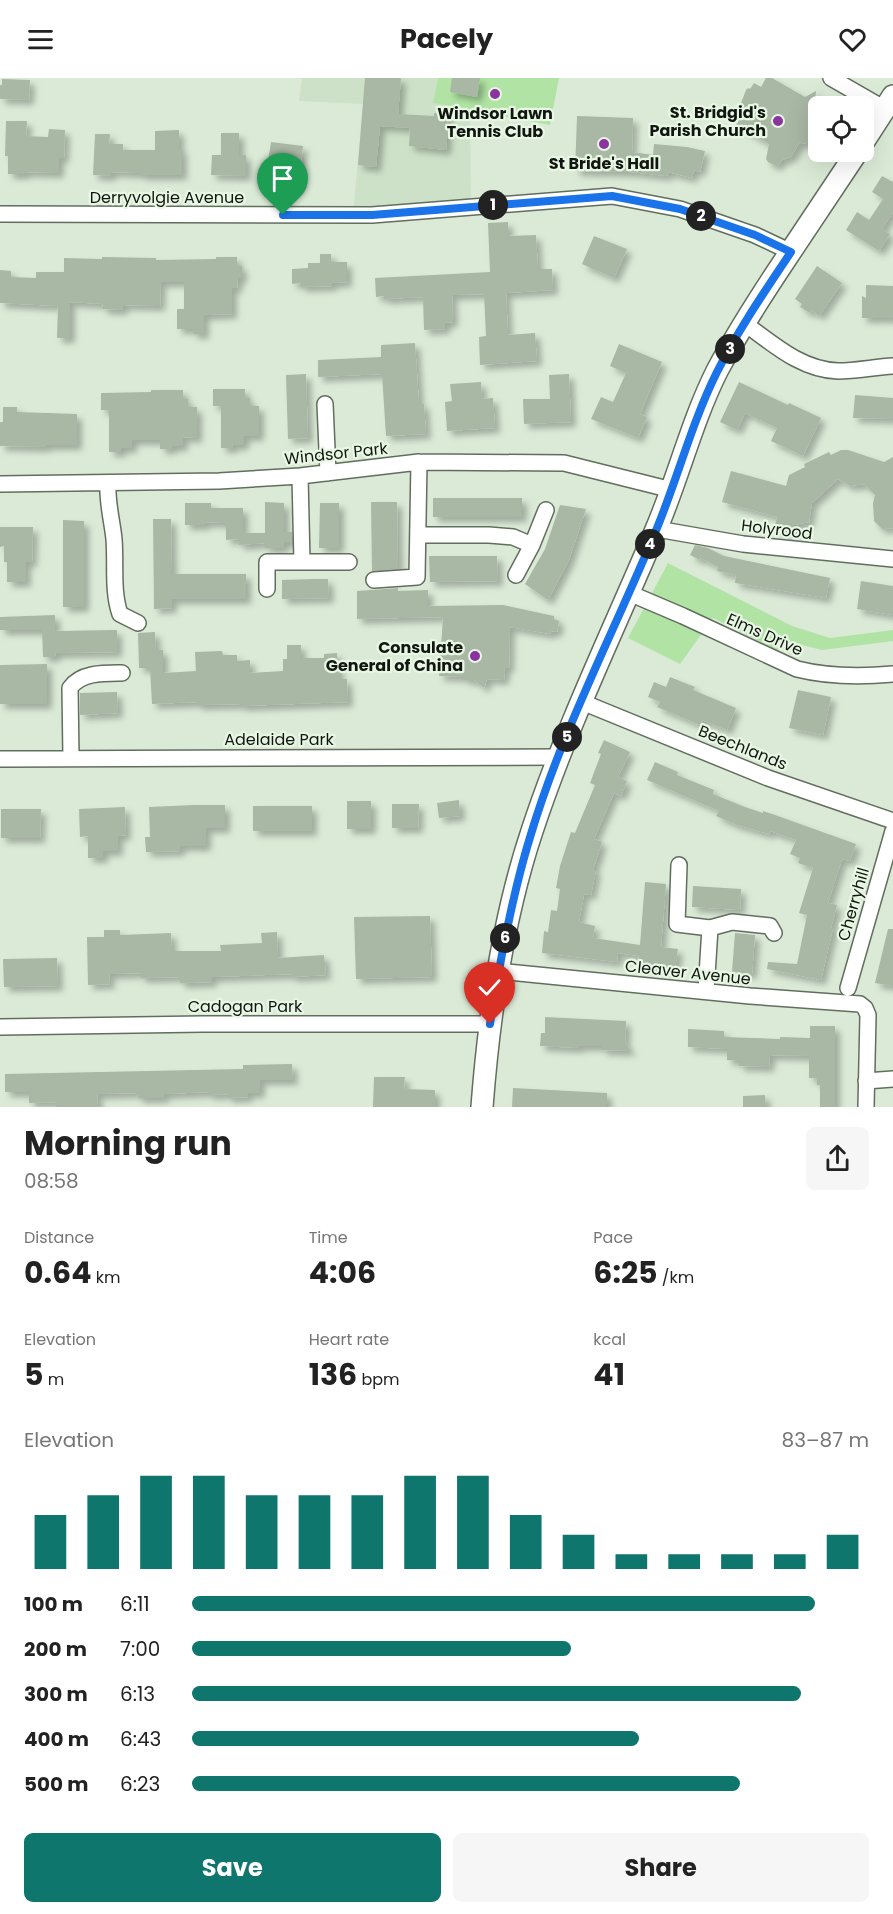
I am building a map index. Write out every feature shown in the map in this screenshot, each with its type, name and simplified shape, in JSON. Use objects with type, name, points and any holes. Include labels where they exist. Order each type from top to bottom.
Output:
[{"type":"main road","points":[[874,125],[889,102]]},
{"type":"main road","points":[[482,1107],[498,971],[531,833],[558,757],[657,528],[717,370],[744,323],[850,162]]},
{"type":"street","points":[[831,78],[889,102]]},
{"type":"street","name":"Derryvolgie Avenue","points":[[0,214],[372,215],[612,196],[680,209],[755,235],[791,252]]},
{"type":"street","points":[[744,323],[805,364],[837,371],[893,366]]},
{"type":"street","points":[[325,404],[328,473]]},
{"type":"street","points":[[374,579],[417,577],[419,462]]},
{"type":"street","name":"Windsor Park","points":[[0,484],[219,481],[300,476],[419,462],[564,463],[672,490]]},
{"type":"street","points":[[300,476],[302,562]]},
{"type":"street","points":[[108,484],[114,542],[116,602],[120,614],[138,623]]},
{"type":"street","points":[[516,575],[532,545],[546,510]]},
{"type":"street","name":"Holyrood","points":[[657,528],[743,544],[893,560]]},
{"type":"street","points":[[418,535],[513,537],[532,545]]},
{"type":"street","points":[[267,589],[267,562],[349,562]]},
{"type":"street","name":"Elms Drive","points":[[629,593],[797,669],[814,674],[838,676],[893,674]]},
{"type":"street","points":[[71,758],[70,688],[74,682],[84,677],[122,673]]},
{"type":"street","name":"Beechlands","points":[[582,702],[768,778],[893,821]]},
{"type":"street","name":"Adelaide Park","points":[[0,759],[558,757]]},
{"type":"street","name":"Cherryhill","points":[[848,988],[893,831]]},
{"type":"street","points":[[679,865],[677,924],[710,928],[732,922],[770,926],[774,933]]},
{"type":"street","points":[[706,992],[710,928]]},
{"type":"street","name":"Cleaver Avenue","points":[[498,971],[706,992],[860,1004],[868,1015],[866,1081]]},
{"type":"street","name":"Cadogan Park","points":[[0,1027],[490,1024]]},
{"type":"street","points":[[866,1107],[866,1081],[893,1079]]},
{"type":"shaded area","points":[[302,78],[438,78],[433,103],[470,110],[471,204],[353,215],[363,104],[299,101]]},
{"type":"green space","name":"Windsor Lawn Tennis Club","points":[[438,78],[559,78],[550,125],[433,103]]},
{"type":"green space","points":[[668,563],[792,626],[830,638],[893,630],[893,641],[822,650],[798,644],[777,650],[713,618],[680,664],[628,638]]},
{"type":"building","points":[[365,78],[401,78],[398,114],[434,116],[434,113],[448,114],[446,150],[409,146],[410,128],[380,126],[376,167],[358,165]]},
{"type":"building","points":[[452,78],[480,78],[477,97],[450,92]]},
{"type":"building","name":"St. Bridgid's Parish Church","points":[[766,78],[772,78],[805,97],[816,91],[816,96],[808,96],[808,143],[802,144],[800,142],[791,157],[782,160],[778,165],[766,159],[769,144],[736,125],[744,111],[739,108],[746,90],[750,89],[754,83],[761,87]]},
{"type":"building","points":[[2,79],[30,80],[29,100],[0,99]]},
{"type":"building","name":"St Bride's Hall","points":[[577,116],[633,118],[632,152],[653,155],[654,144],[705,151],[700,172],[694,170],[692,178],[668,172],[667,176],[631,172],[575,171]]},
{"type":"building","points":[[6,121],[27,121],[26,136],[48,137],[49,129],[65,130],[64,158],[59,158],[59,173],[8,174],[8,156],[5,156]]},
{"type":"building","points":[[179,130],[182,175],[111,172],[111,176],[93,175],[95,134],[110,134],[109,144],[123,144],[123,150],[155,150],[155,131]]},
{"type":"building","points":[[221,133],[239,133],[239,155],[246,155],[246,176],[211,175],[212,155],[221,155]]},
{"type":"building","points":[[271,142],[303,146],[298,185],[265,181]]},
{"type":"building","points":[[882,176],[893,182],[893,212],[882,229],[890,234],[879,251],[846,230],[857,212],[869,220],[883,199],[872,192]]},
{"type":"building","points":[[508,222],[508,236],[536,235],[538,269],[552,269],[553,290],[506,293],[508,335],[535,333],[537,361],[480,365],[479,337],[486,336],[484,294],[452,295],[453,322],[445,323],[445,329],[424,330],[423,297],[384,299],[384,296],[376,297],[375,278],[490,272],[488,223]]},
{"type":"building","points":[[594,236],[627,249],[614,278],[582,264]]},
{"type":"building","points":[[320,254],[331,254],[331,262],[347,262],[347,282],[332,283],[332,286],[301,287],[301,283],[292,284],[292,269],[308,268],[308,263],[320,263]]},
{"type":"building","points":[[102,257],[156,258],[156,260],[237,257],[237,266],[242,266],[242,278],[238,278],[237,288],[232,288],[232,314],[204,315],[204,334],[193,334],[193,329],[177,329],[177,309],[184,309],[184,282],[161,282],[160,306],[123,305],[123,310],[102,309],[103,304],[70,302],[70,338],[57,338],[58,306],[0,303],[0,270],[11,271],[11,277],[36,278],[36,272],[64,272],[64,258],[102,259]]},
{"type":"building","points":[[817,266],[842,283],[819,316],[812,310],[810,313],[800,307],[802,304],[795,299]]},
{"type":"building","points":[[866,285],[893,286],[893,318],[862,318],[862,296],[866,298]]},
{"type":"building","points":[[415,343],[419,404],[424,404],[426,434],[386,436],[382,374],[318,377],[318,360],[381,357],[381,345]]},
{"type":"building","points":[[619,344],[662,362],[640,414],[647,417],[638,438],[591,419],[601,397],[613,402],[626,373],[610,366]]},
{"type":"building","points":[[306,374],[308,438],[288,439],[286,375]]},
{"type":"building","points":[[569,374],[571,422],[524,424],[523,399],[550,399],[549,375]]},
{"type":"building","points":[[481,382],[482,399],[493,398],[495,428],[447,431],[445,402],[452,401],[450,384]]},
{"type":"building","points":[[739,382],[821,418],[803,456],[771,441],[777,428],[745,413],[737,430],[720,422]]},
{"type":"building","points":[[213,389],[245,389],[245,398],[250,398],[250,406],[259,406],[259,436],[244,436],[244,445],[221,448],[221,406],[213,406]]},
{"type":"building","points":[[151,390],[183,390],[183,399],[188,399],[188,407],[197,407],[197,438],[183,437],[183,446],[172,446],[172,449],[160,449],[160,440],[132,440],[132,448],[121,448],[121,452],[109,452],[109,410],[101,410],[101,393],[151,392]]},
{"type":"building","points":[[855,395],[893,398],[893,419],[853,418]]},
{"type":"building","points":[[3,407],[17,407],[17,412],[77,414],[77,445],[0,446],[0,422],[3,422]]},
{"type":"building","points":[[841,450],[848,450],[884,462],[893,457],[893,528],[882,529],[874,521],[875,495],[864,484],[850,486],[838,479],[812,503],[809,522],[794,525],[794,534],[774,529],[777,517],[722,502],[731,471],[786,486],[789,475],[805,467],[804,464],[829,452],[831,455]]},
{"type":"building","points":[[433,498],[522,498],[522,517],[433,517]]},
{"type":"building","points":[[265,502],[284,503],[284,532],[292,532],[292,542],[284,542],[284,548],[265,548],[265,543],[239,545],[239,539],[226,540],[226,523],[205,522],[205,525],[185,525],[185,503],[211,503],[211,508],[243,508],[243,533],[265,533]]},
{"type":"building","points":[[371,502],[397,502],[398,569],[372,571]]},
{"type":"building","points":[[320,503],[339,503],[339,548],[319,548]]},
{"type":"building","points":[[560,505],[586,509],[569,560],[548,600],[525,584],[545,549]]},
{"type":"building","points":[[153,519],[171,519],[172,574],[246,574],[246,599],[172,599],[172,608],[154,609]]},
{"type":"building","points":[[63,520],[84,521],[84,607],[63,607]]},
{"type":"building","points":[[0,527],[33,527],[32,562],[26,562],[26,582],[7,582],[4,546],[0,547]]},
{"type":"building","points":[[695,545],[708,548],[724,556],[830,578],[826,598],[735,583],[736,575],[717,571],[718,567],[690,555]]},
{"type":"building","points":[[429,556],[497,556],[498,581],[430,582]]},
{"type":"building","points":[[328,579],[329,598],[282,599],[282,580]]},
{"type":"building","points":[[861,581],[893,586],[893,615],[857,609]]},
{"type":"building","points":[[398,588],[398,591],[428,590],[428,606],[503,605],[554,616],[554,619],[559,621],[557,632],[551,631],[550,634],[510,627],[509,668],[505,668],[504,680],[487,679],[484,688],[474,680],[465,680],[465,677],[439,676],[443,617],[357,619],[357,591]]},
{"type":"building","points":[[55,615],[55,631],[117,630],[117,652],[55,653],[56,657],[43,657],[42,630],[0,630],[0,617]]},
{"type":"building","points":[[155,632],[156,650],[163,650],[163,673],[196,671],[195,652],[222,651],[223,655],[237,655],[237,661],[250,660],[250,673],[283,671],[283,659],[287,659],[287,645],[301,645],[301,658],[324,658],[324,654],[337,653],[339,679],[347,679],[348,702],[241,706],[241,704],[197,705],[197,702],[152,704],[150,668],[139,668],[138,633]]},
{"type":"building","points":[[47,664],[47,704],[0,704],[0,665]]},
{"type":"building","points":[[670,677],[695,687],[693,690],[736,708],[727,730],[702,720],[700,725],[657,707],[660,702],[648,697],[654,682],[666,687]]},
{"type":"building","points":[[798,690],[831,697],[823,735],[789,728]]},
{"type":"building","points":[[117,692],[118,713],[80,715],[80,693]]},
{"type":"building","points":[[604,740],[630,752],[618,777],[627,781],[621,796],[614,793],[594,839],[602,842],[593,870],[596,870],[591,895],[584,894],[579,922],[595,926],[593,938],[640,945],[645,882],[666,884],[661,947],[678,949],[675,969],[638,964],[639,956],[618,953],[617,962],[542,953],[544,931],[548,932],[551,910],[557,911],[560,889],[556,888],[560,866],[571,832],[575,833],[595,785],[590,783]]},
{"type":"building","points":[[655,762],[678,772],[677,775],[714,790],[713,794],[856,844],[850,861],[842,859],[828,903],[837,905],[821,980],[767,969],[768,962],[797,964],[807,915],[799,913],[813,868],[798,863],[800,858],[790,854],[796,840],[770,831],[769,834],[737,825],[716,816],[719,811],[647,780]]},
{"type":"building","points":[[459,800],[460,816],[439,818],[437,803]]},
{"type":"building","points":[[347,801],[371,801],[371,829],[347,829]]},
{"type":"building","points":[[392,804],[419,804],[418,828],[392,828]]},
{"type":"building","points":[[225,805],[225,828],[206,828],[206,846],[180,846],[180,851],[146,852],[145,837],[150,837],[149,807]]},
{"type":"building","points":[[253,806],[312,806],[312,831],[253,831]]},
{"type":"building","points":[[125,807],[126,835],[118,836],[118,851],[103,851],[103,858],[88,858],[88,836],[80,837],[79,809]]},
{"type":"building","points":[[1,809],[41,809],[40,838],[1,838]]},
{"type":"building","points":[[693,886],[741,889],[740,910],[692,907]]},
{"type":"building","points":[[430,916],[432,977],[356,979],[354,917]]},
{"type":"building","points":[[888,929],[893,929],[893,986],[875,983]]},
{"type":"building","points":[[104,930],[120,930],[120,935],[171,933],[172,951],[221,951],[220,945],[262,943],[261,933],[277,932],[278,958],[324,955],[326,975],[212,977],[212,982],[180,983],[180,977],[141,978],[141,973],[109,974],[110,984],[88,985],[87,937],[104,937]]},
{"type":"building","points":[[735,933],[755,935],[752,974],[732,972]]},
{"type":"building","points":[[57,958],[58,986],[4,987],[3,959]]},
{"type":"building","points":[[545,1017],[626,1021],[625,1042],[631,1051],[602,1050],[602,1046],[579,1046],[579,1048],[540,1046],[541,1033],[545,1033]]},
{"type":"building","points":[[810,1026],[835,1026],[835,1107],[820,1107],[820,1085],[817,1085],[817,1078],[809,1078],[809,1056],[770,1055],[769,1067],[739,1066],[739,1061],[727,1060],[727,1049],[688,1047],[688,1029],[724,1031],[724,1037],[780,1039],[780,1037],[810,1038]]},
{"type":"building","points":[[292,1064],[293,1080],[260,1080],[260,1093],[248,1093],[248,1097],[228,1098],[228,1094],[209,1095],[209,1092],[164,1094],[164,1098],[138,1098],[137,1093],[97,1094],[98,1107],[56,1107],[56,1102],[29,1103],[29,1092],[5,1092],[5,1074],[243,1069],[243,1065]]},
{"type":"building","points":[[374,1077],[405,1077],[404,1089],[435,1090],[435,1107],[373,1107]]},
{"type":"building","points":[[513,1088],[607,1093],[607,1107],[512,1107]]},
{"type":"building","points":[[765,1095],[766,1107],[743,1107],[743,1096]]},
{"type":"place","name":"Windsor Lawn Tennis Club","points":[[495,94]]},
{"type":"place","name":"St. Bridgid's Parish Church","points":[[778,121]]},
{"type":"place","name":"St Bride's Hall","points":[[604,144]]},
{"type":"place","name":"Consulate General of China","points":[[475,656]]},
{"type":"route","points":[[283,215],[372,215],[612,196],[680,209],[755,235],[791,252],[744,323],[717,370],[657,528],[558,757],[531,833],[498,971],[490,1024]]}]
